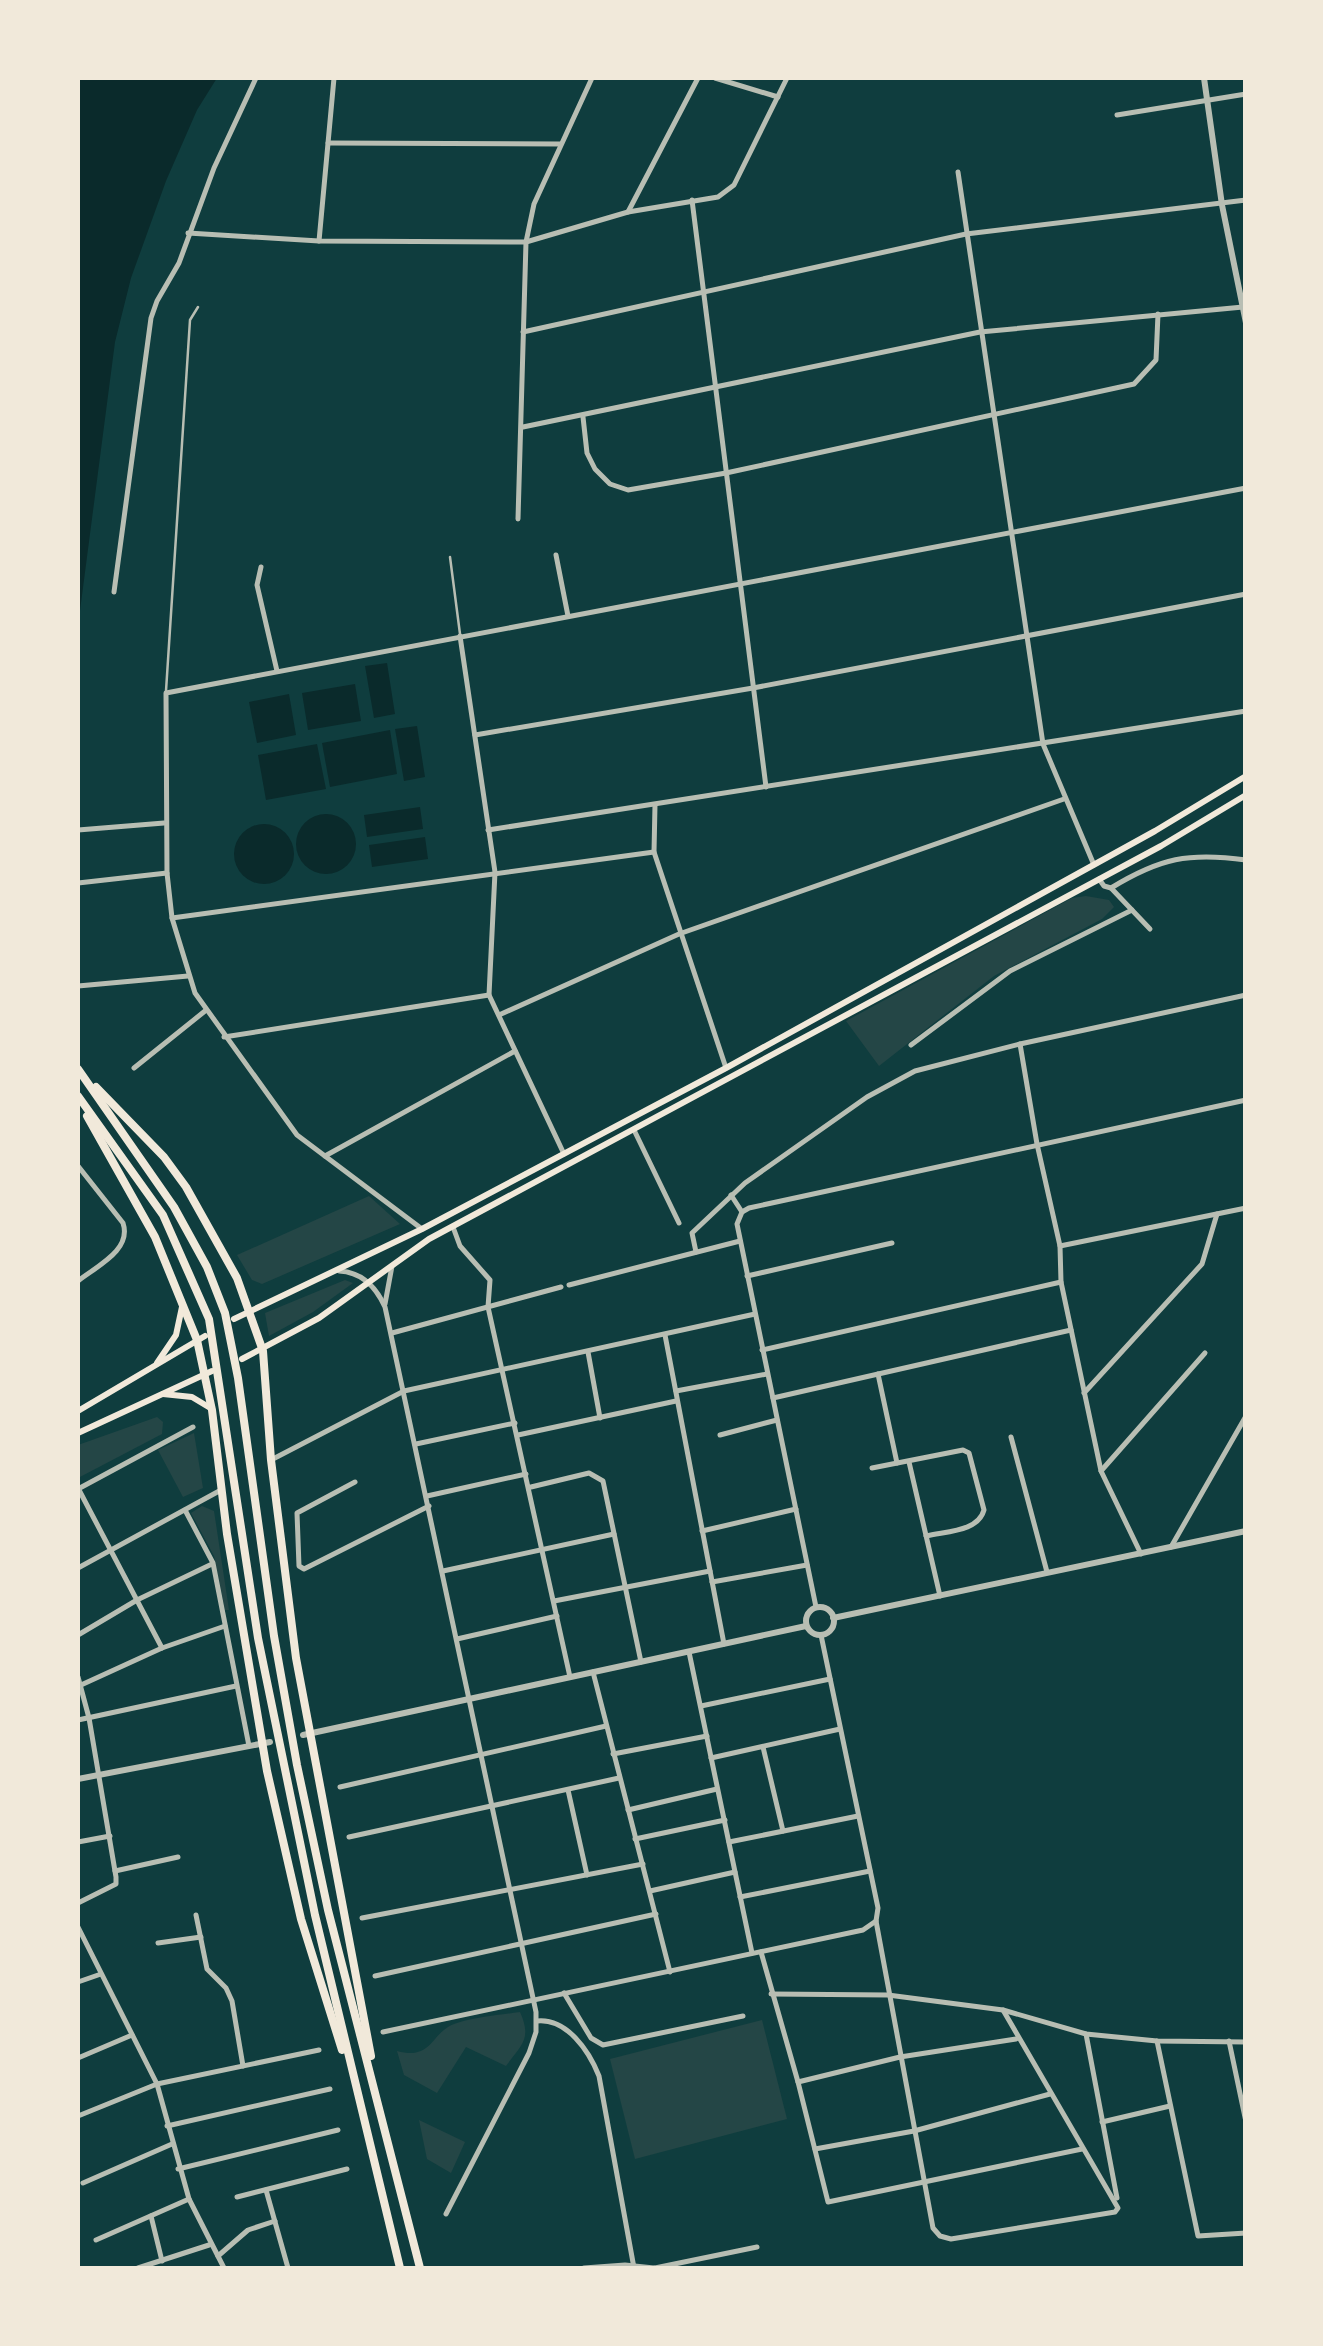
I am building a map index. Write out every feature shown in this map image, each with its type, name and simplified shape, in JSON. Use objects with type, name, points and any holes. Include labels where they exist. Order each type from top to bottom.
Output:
[{"type":"main road","points":[[234,1320],[422,1229],[726,1068],[1094,865],[1246,776]]},
{"type":"main road","points":[[242,1360],[319,1318],[452,1226],[1162,846],[1246,795]]},
{"type":"main road","points":[[78,1069],[164,1158],[197,1206],[250,1310],[263,1351],[278,1522],[296,1658],[313,1733],[380,2110]]},
{"type":"main road","points":[[78,1069],[174,1206],[207,1267],[225,1313],[238,1378],[268,1599],[298,1765],[328,1910],[420,2268]]},
{"type":"main road","points":[[78,1098],[155,1236],[201,1338],[209,1372],[227,1534],[267,1770],[301,1919],[361,2112]]},
{"type":"main road","points":[[78,1098],[163,1215],[210,1319],[258,1638],[361,2112],[400,2268]]},
{"type":"main road","points":[[152,1368],[176,1335],[181,1296]]},
{"type":"main road","points":[[78,1412],[201,1338]]},
{"type":"main road","points":[[78,1432],[209,1372]]},
{"type":"main road","points":[[157,1394],[192,1398],[212,1410]]},
{"type":"street","points":[[114,592],[151,318],[156,301],[179,263],[188,233],[256,78]]},
{"type":"street","points":[[319,241],[334,78]]},
{"type":"street","points":[[518,519],[526,242],[534,204],[592,78]]},
{"type":"street","points":[[628,212],[698,78]]},
{"type":"street","points":[[715,78],[778,97]]},
{"type":"street","points":[[188,233],[319,241],[526,242],[628,212],[718,197],[734,185],[787,78]]},
{"type":"street","points":[[1204,78],[1222,205],[1246,322]]},
{"type":"street","points":[[1117,115],[1246,94]]},
{"type":"street","points":[[328,143],[561,144]]},
{"type":"street","points":[[958,172],[1043,744],[1094,865]]},
{"type":"street","points":[[692,200],[766,787]]},
{"type":"street","points":[[522,332],[966,234],[1246,200]]},
{"type":"street","points":[[522,427],[980,332],[1244,307]]},
{"type":"street","points":[[583,417],[587,453],[595,470],[610,484],[628,490],[1134,384],[1156,360],[1158,314]]},
{"type":"street","points":[[422,1229],[297,1135],[206,1011],[188,976],[172,918],[167,874],[166,693],[1246,488]]},
{"type":"street","points":[[556,555],[568,616]]},
{"type":"street","points":[[260,567],[256,585],[277,671]]},
{"type":"street","points":[[475,735],[753,688],[1246,594]]},
{"type":"street","points":[[460,636],[495,872],[489,995],[564,1154]]},
{"type":"street","points":[[488,830],[1246,710]]},
{"type":"street","points":[[499,1014],[678,934],[1064,799]]},
{"type":"street","points":[[656,805],[654,852],[678,934],[726,1068]]},
{"type":"street","points":[[78,830],[164,824]]},
{"type":"street","points":[[172,918],[654,852]]},
{"type":"street","points":[[1111,888],[1144,869],[1178,857],[1203,855],[1246,860]]},
{"type":"street","points":[[78,883],[167,874]]},
{"type":"street","points":[[1099,878],[1150,928]]},
{"type":"street","points":[[911,1045],[1010,971],[1132,910]]},
{"type":"street","points":[[78,986],[188,976]]},
{"type":"street","points":[[224,1037],[489,995]]},
{"type":"street","points":[[696,1252],[692,1233],[731,1196],[867,1097],[914,1071],[1246,995]]},
{"type":"street","points":[[134,1068],[206,1011]]},
{"type":"street","points":[[1020,1044],[1060,1246],[1061,1282],[1101,1471],[1141,1554]]},
{"type":"street","points":[[325,1156],[516,1050]]},
{"type":"street","points":[[816,1607],[740,1241],[737,1224],[742,1212],[1246,1100]]},
{"type":"street","points":[[634,1130],[680,1223]]},
{"type":"street","points":[[78,1166],[126,1232],[122,1246],[78,1281]]},
{"type":"street","points":[[731,1196],[742,1212]]},
{"type":"street","points":[[1060,1246],[1246,1208]]},
{"type":"street","points":[[1084,1393],[1202,1264],[1218,1214]]},
{"type":"street","points":[[452,1226],[460,1246],[490,1280],[488,1307],[570,1677]]},
{"type":"street","points":[[569,1285],[740,1241]]},
{"type":"street","points":[[747,1276],[892,1243]]},
{"type":"street","points":[[385,1307],[394,1264]]},
{"type":"street","points":[[334,1272],[352,1272],[368,1281],[385,1307],[537,2021],[529,2052],[446,2214]]},
{"type":"street","points":[[762,1350],[1061,1282]]},
{"type":"street","points":[[392,1333],[560,1287]]},
{"type":"street","points":[[272,1460],[404,1391],[755,1314]]},
{"type":"street","points":[[773,1398],[1071,1330]]},
{"type":"street","points":[[665,1335],[724,1644]]},
{"type":"street","points":[[588,1352],[600,1418]]},
{"type":"street","points":[[1101,1471],[1205,1352]]},
{"type":"street","points":[[676,1391],[768,1374]]},
{"type":"street","points":[[878,1374],[898,1463]]},
{"type":"street","points":[[518,1436],[678,1401]]},
{"type":"street","points":[[1171,1547],[1246,1416]]},
{"type":"street","points":[[720,1435],[777,1420]]},
{"type":"street","points":[[416,1444],[515,1423]]},
{"type":"street","points":[[162,1648],[78,1488],[193,1428]]},
{"type":"street","points":[[1011,1437],[1048,1575]]},
{"type":"street","points":[[872,1468],[963,1450],[969,1453],[984,1510],[982,1518],[974,1525],[926,1536]]},
{"type":"street","points":[[909,1461],[940,1596]]},
{"type":"street","points":[[529,1488],[589,1473],[603,1481],[641,1662]]},
{"type":"street","points":[[427,1496],[526,1474]]},
{"type":"street","points":[[355,1482],[297,1513],[299,1566],[304,1569],[429,1506]]},
{"type":"street","points":[[78,1568],[221,1490]]},
{"type":"street","points":[[702,1530],[796,1509]]},
{"type":"street","points":[[184,1510],[213,1563],[249,1746]]},
{"type":"street","points":[[833,1618],[1246,1531]]},
{"type":"street","points":[[443,1571],[614,1534]]},
{"type":"street","points":[[78,1634],[213,1563]]},
{"type":"street","points":[[712,1582],[808,1566]]},
{"type":"street","points":[[554,1601],[710,1571]]},
{"type":"street","points":[[816,1607],[827,1609],[833,1618],[832,1628],[821,1635],[806,1626],[807,1614],[816,1607]]},
{"type":"street","points":[[458,1639],[557,1616]]},
{"type":"street","points":[[81,1685],[162,1648],[225,1626]]},
{"type":"street","points":[[303,1735],[806,1626]]},
{"type":"street","points":[[821,1635],[878,1908],[876,1921],[888,1996],[924,2183],[934,2228],[940,2236],[951,2239],[1114,2212],[1118,2202],[1086,2034]]},
{"type":"street","points":[[690,1652],[752,1953]]},
{"type":"street","points":[[593,1672],[670,1972]]},
{"type":"street","points":[[78,1677],[116,1871],[116,1884],[78,1903]]},
{"type":"street","points":[[700,1706],[830,1679]]},
{"type":"street","points":[[78,1720],[237,1686]]},
{"type":"street","points":[[340,1787],[606,1726]]},
{"type":"street","points":[[712,1758],[841,1729]]},
{"type":"street","points":[[613,1754],[707,1736]]},
{"type":"street","points":[[78,1779],[270,1742]]},
{"type":"street","points":[[763,1746],[782,1832]]},
{"type":"street","points":[[349,1836],[619,1778]]},
{"type":"street","points":[[568,1789],[587,1875]]},
{"type":"street","points":[[628,1810],[718,1789]]},
{"type":"street","points":[[729,1842],[859,1816]]},
{"type":"street","points":[[635,1839],[724,1820]]},
{"type":"street","points":[[78,1842],[110,1836]]},
{"type":"street","points":[[116,1871],[178,1857]]},
{"type":"street","points":[[362,1918],[642,1864]]},
{"type":"street","points":[[740,1897],[870,1871]]},
{"type":"street","points":[[650,1891],[735,1872]]},
{"type":"street","points":[[375,1976],[656,1914]]},
{"type":"street","points":[[196,1915],[208,1969],[232,2000],[244,2066]]},
{"type":"street","points":[[383,2032],[863,1930],[876,1921]]},
{"type":"street","points":[[78,1928],[157,2084],[178,2169],[210,2245],[224,2268]]},
{"type":"street","points":[[158,1943],[201,1937]]},
{"type":"street","points":[[760,1952],[828,2202],[1082,2149]]},
{"type":"street","points":[[78,1982],[101,1974]]},
{"type":"street","points":[[564,1993],[591,2038],[604,2045],[743,2016]]},
{"type":"street","points":[[771,1994],[888,1996],[1002,2010],[1086,2034],[1157,2041],[1246,2042]]},
{"type":"street","points":[[1002,2010],[1082,2149],[1118,2202]]},
{"type":"street","points":[[537,2021],[553,2021],[567,2030],[589,2055],[599,2076],[634,2267]]},
{"type":"street","points":[[78,2058],[132,2035]]},
{"type":"street","points":[[798,2082],[900,2057],[1016,2039]]},
{"type":"street","points":[[1157,2041],[1197,2235],[1246,2233]]},
{"type":"street","points":[[1229,2041],[1246,2122]]},
{"type":"street","points":[[78,2116],[157,2084],[319,2050]]},
{"type":"street","points":[[168,2126],[330,2089]]},
{"type":"street","points":[[815,2150],[914,2131],[1050,2094]]},
{"type":"street","points":[[1102,2122],[1170,2106]]},
{"type":"street","points":[[178,2169],[338,2130]]},
{"type":"street","points":[[83,2183],[172,2144]]},
{"type":"street","points":[[236,2197],[347,2169]]},
{"type":"street","points":[[266,2189],[288,2268]]},
{"type":"street","points":[[96,2240],[189,2199]]},
{"type":"street","points":[[151,2216],[162,2261]]},
{"type":"street","points":[[218,2256],[248,2230],[275,2222]]},
{"type":"street","points":[[138,2268],[210,2245]]},
{"type":"street","points":[[586,2268],[655,2268],[757,2247]]},
{"type":"lane","points":[[166,693],[190,320],[198,306]]},
{"type":"lane","points":[[450,556],[460,636]]},
{"type":"shaded area","points":[[78,78],[217,78],[197,110],[166,181],[131,278],[115,342],[78,626]]},
{"type":"shaded area","points":[[387,663],[395,714],[374,718],[365,666]]},
{"type":"shaded area","points":[[355,684],[361,721],[308,730],[302,693]]},
{"type":"shaded area","points":[[289,694],[296,735],[257,743],[249,702]]},
{"type":"shaded area","points":[[417,726],[425,777],[404,781],[395,729]]},
{"type":"shaded area","points":[[390,730],[397,774],[330,787],[322,743]]},
{"type":"shaded area","points":[[317,744],[326,789],[266,800],[258,755]]},
{"type":"shaded area","points":[[420,807],[423,829],[367,837],[364,815]]},
{"type":"shaded area","points":[[326,814],[347,823],[356,844],[347,865],[326,874],[305,865],[296,844],[305,823]]},
{"type":"shaded area","points":[[264,824],[285,833],[294,854],[285,875],[264,884],[243,875],[234,854],[243,833]]},
{"type":"shaded area","points":[[425,837],[428,859],[372,867],[369,845]]},
{"type":"shaded area","points":[[1072,898],[1109,900],[1114,907],[1102,919],[994,976],[879,1066],[846,1021]]},
{"type":"shaded area","points":[[369,1196],[400,1224],[262,1284],[252,1280],[237,1255]]},
{"type":"shaded area","points":[[345,1280],[353,1283],[313,1312],[269,1336],[265,1313]]},
{"type":"shaded area","points":[[157,1417],[163,1422],[162,1434],[78,1478],[78,1445]]},
{"type":"shaded area","points":[[194,1433],[203,1488],[183,1497],[158,1450]]},
{"type":"shaded area","points":[[202,1506],[214,1511],[229,1610],[225,1610],[214,1556],[191,1513]]},
{"type":"shaded area","points":[[520,2012],[525,2035],[506,2066],[466,2047],[437,2093],[404,2075],[397,2051],[425,2049],[441,2032],[457,2023]]},
{"type":"shaded area","points":[[762,2020],[787,2119],[635,2159],[610,2059]]},
{"type":"shaded area","points":[[419,2120],[465,2142],[451,2173],[427,2159]]}]
